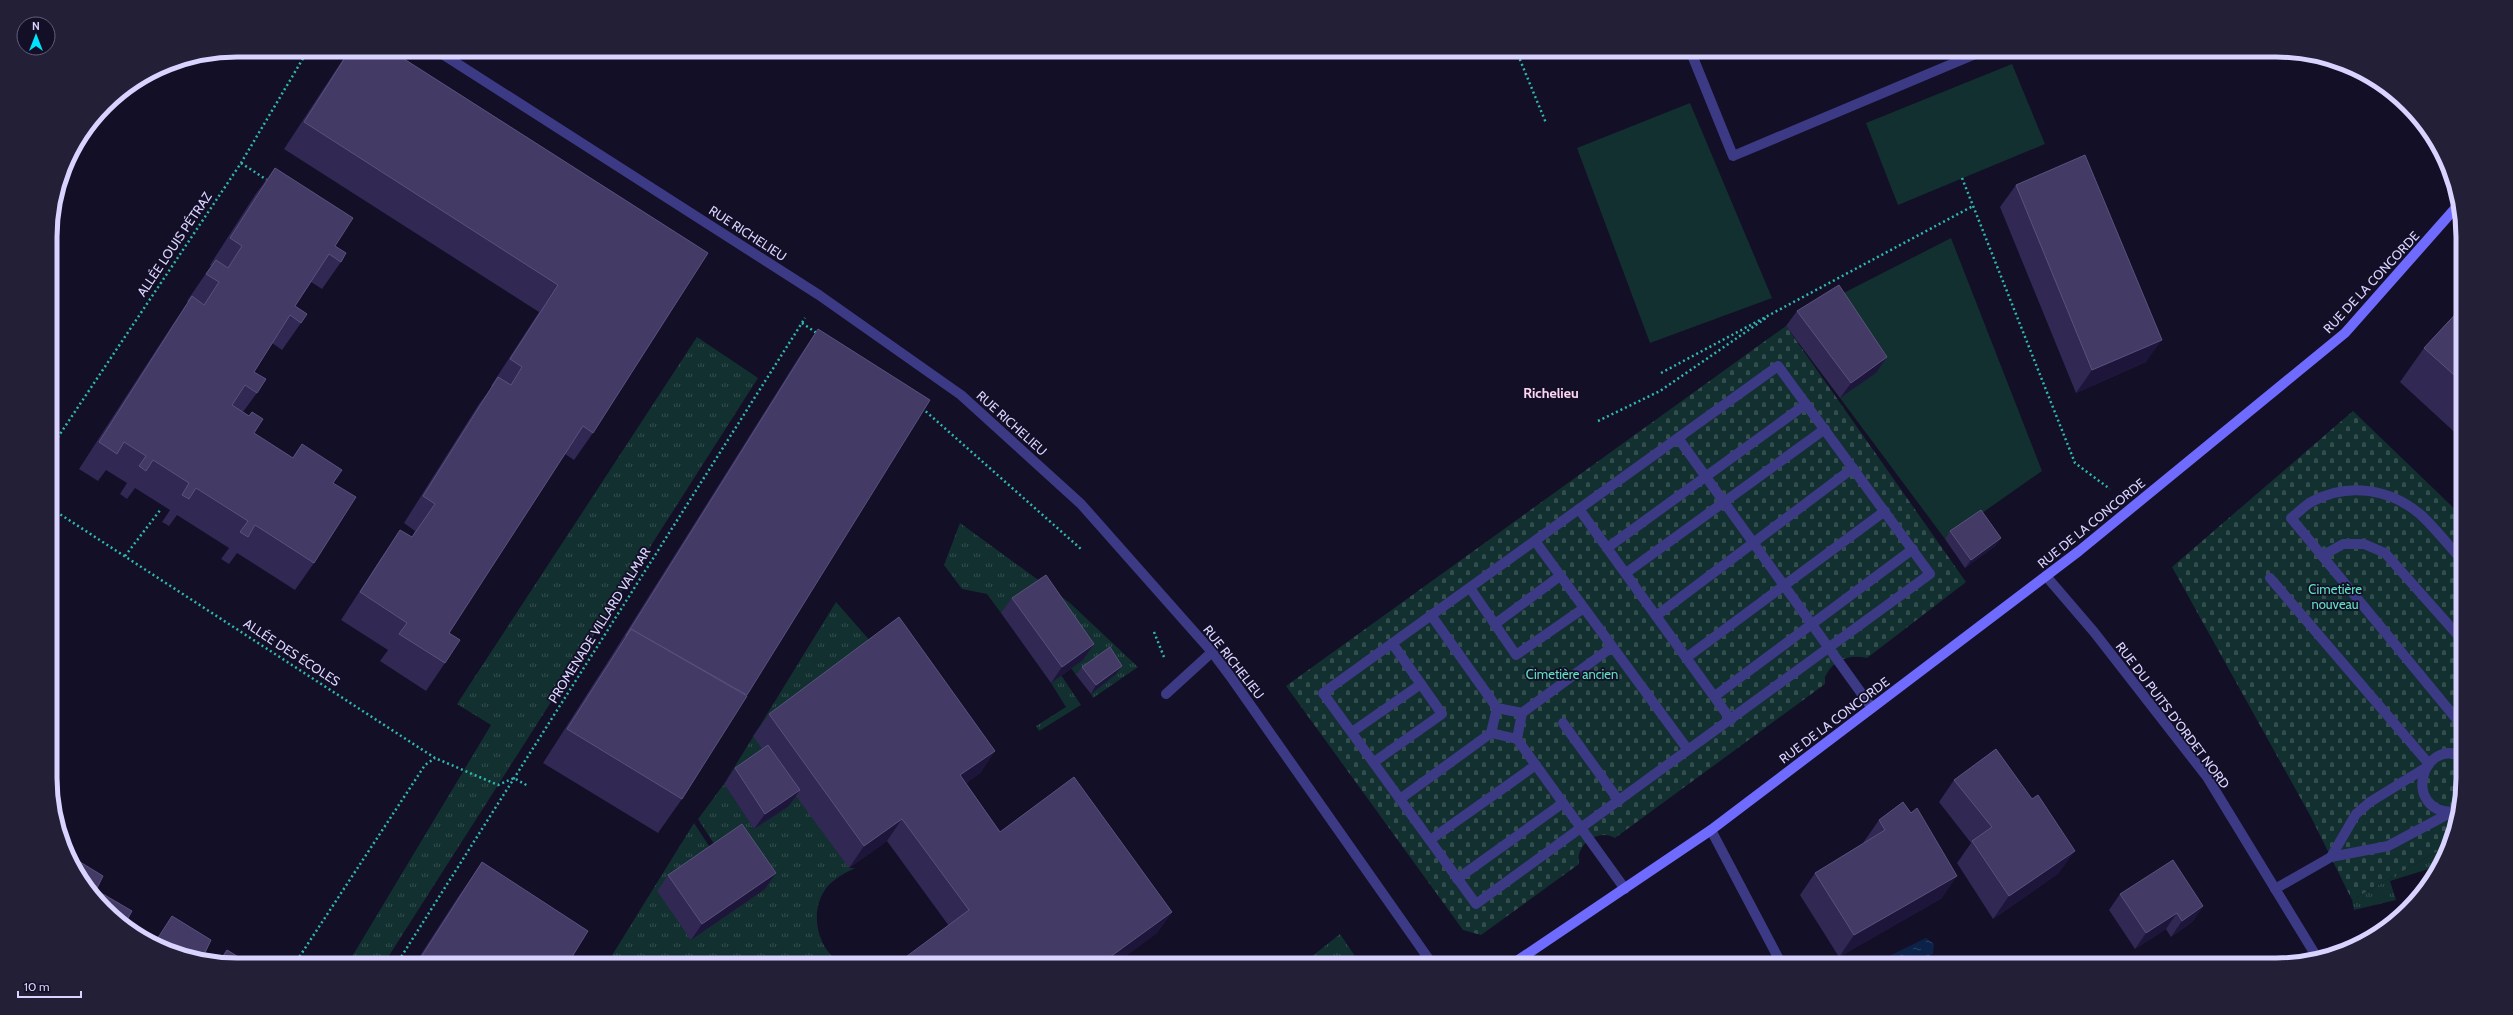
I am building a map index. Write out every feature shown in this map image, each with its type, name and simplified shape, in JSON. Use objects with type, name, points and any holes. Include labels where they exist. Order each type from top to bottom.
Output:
[{"type":"street","name":"RUE RICHELIEU","points":[[447,57],[820,295],[961,395],[1055,480],[1081,504],[1212,652],[1428,958]]},
{"type":"street","points":[[1693,57],[1733,156],[1968,57]]},
{"type":"street","name":"RUE DE LA CONCORDE","points":[[1522,958],[1711,830],[2046,576],[2128,511],[2345,333],[2454,210]]},
{"type":"street","points":[[1778,366],[1825,429],[1930,574],[1476,904],[1323,693],[1778,366]]},
{"type":"street","points":[[1607,548],[1806,404]]},
{"type":"street","points":[[1626,573],[1825,429]]},
{"type":"street","points":[[1678,438],[1872,708]]},
{"type":"street","points":[[1656,616],[1853,468]]},
{"type":"street","points":[[2456,554],[2420,515],[2396,498],[2374,490],[2350,490],[2332,494],[2312,502],[2292,518],[2456,719]]},
{"type":"street","points":[[1579,509],[1731,720]]},
{"type":"street","points":[[1686,658],[1885,511]]},
{"type":"street","points":[[1535,541],[1688,750]]},
{"type":"street","points":[[2322,556],[2343,544],[2364,544],[2385,553],[2456,633]]},
{"type":"street","points":[[1714,696],[1913,549]]},
{"type":"street","points":[[1495,624],[1560,576]]},
{"type":"street","name":"RUE DU PUITS D'ORDET NORD","points":[[2046,576],[2094,632],[2207,777],[2315,954]]},
{"type":"street","points":[[2270,578],[2428,765]]},
{"type":"street","points":[[1470,588],[1516,655],[1584,608]]},
{"type":"street","points":[[1432,615],[1497,708],[1522,713]]},
{"type":"street","points":[[1374,762],[1442,714],[1392,643]]},
{"type":"street","points":[[1517,738],[1522,713],[1612,647]]},
{"type":"street","points":[[1166,694],[1212,652]]},
{"type":"street","points":[[1352,732],[1421,684]]},
{"type":"street","points":[[1400,799],[1491,733],[1497,708]]},
{"type":"street","points":[[1563,723],[1619,801]]},
{"type":"street","points":[[1491,733],[1517,738],[1625,889]]},
{"type":"street","points":[[2331,857],[2361,810],[2370,802],[2428,765],[2440,755],[2456,754]]},
{"type":"street","points":[[1430,840],[1536,765]]},
{"type":"street","points":[[2428,765],[2422,784],[2424,793],[2435,807],[2453,812]]},
{"type":"street","points":[[1457,879],[1563,803]]},
{"type":"street","points":[[2275,889],[2331,857],[2388,846],[2453,813]]},
{"type":"street","points":[[1711,830],[1778,958]]},
{"type":"path","name":"ALLÉE LOUIS PÉTRAZ","points":[[57,438],[240,163],[304,57]]},
{"type":"path","points":[[1519,57],[1546,122]]},
{"type":"path","points":[[240,163],[267,180]]},
{"type":"path","points":[[1962,178],[2075,463],[2106,485],[2128,511]]},
{"type":"path","points":[[1661,373],[1973,206]]},
{"type":"path","name":"PROMENADE VILLARD VALMAR","points":[[400,958],[820,295]]},
{"type":"path","points":[[1598,421],[1660,391],[1777,310]]},
{"type":"path","points":[[802,323],[821,336]]},
{"type":"path","points":[[920,407],[1084,552]]},
{"type":"path","points":[[125,556],[161,509]]},
{"type":"path","name":"ALLÉE DES ÉCOLES","points":[[57,512],[435,758],[498,785],[514,778]]},
{"type":"path","points":[[1150,625],[1165,658],[1182,679]]},
{"type":"path","points":[[299,958],[425,764],[435,758]]},
{"type":"path","points":[[514,778],[528,786]]},
{"type":"green space","points":[[2012,64],[2045,144],[1898,205],[1866,123]]},
{"type":"green space","points":[[1690,103],[1772,298],[1650,343],[1577,148]]},
{"type":"green space","points":[[1951,238],[2042,471],[1945,539],[1840,398],[1828,301]]},
{"type":"green space","name":"Cimetière ancien","points":[[1786,326],[1966,582],[1867,658],[1854,657],[1837,662],[1828,671],[1825,677],[1825,684],[1615,838],[1608,835],[1602,835],[1589,840],[1581,851],[1579,864],[1481,935],[1463,930],[1286,686]]},
{"type":"green space","points":[[697,337],[758,378],[387,958],[351,958],[491,725],[457,704]]},
{"type":"green space","name":"Cimetière nouveau","points":[[2353,411],[2456,510],[2456,790],[2453,813],[2441,849],[2352,900],[2311,817],[2172,567]]},
{"type":"green space","points":[[960,523],[1070,603],[1138,667],[1093,698],[1091,694],[1116,674],[1076,675],[1071,668],[1083,660],[1035,591],[1001,613],[987,594],[962,589],[944,565]]},
{"type":"green space","points":[[836,602],[872,643],[849,868],[855,868],[837,878],[827,887],[821,897],[818,907],[818,929],[827,950],[834,958],[612,958],[694,823],[713,852],[718,850],[698,819],[724,784],[754,829],[727,779]]},
{"type":"green space","points":[[1061,675],[1081,705],[1039,731],[1036,726],[1066,707],[1051,683]]},
{"type":"green space","points":[[2441,849],[2432,868],[2390,881],[2396,900],[2354,910],[2352,900]]},
{"type":"green space","points":[[1340,934],[1356,958],[1310,958]]},
{"type":"water","points":[[1926,938],[1934,944],[1933,954],[1930,955],[1931,958],[1885,958]]},
{"type":"building","points":[[346,57],[401,57],[708,253],[593,433],[583,426],[449,633],[460,640],[445,663],[399,634],[407,623],[360,592],[400,530],[412,537],[435,504],[423,496],[498,377],[511,385],[522,367],[510,359],[558,285],[304,122]]},
{"type":"building","points":[[2085,155],[2162,340],[2092,370],[2016,185]]},
{"type":"building","points":[[275,168],[353,218],[335,246],[346,253],[341,262],[329,254],[295,306],[307,314],[301,323],[290,315],[254,372],[266,379],[257,393],[245,385],[232,405],[249,416],[252,412],[263,419],[254,433],[293,458],[302,444],[342,470],[333,483],[356,497],[314,563],[255,525],[248,537],[240,532],[248,521],[196,488],[189,499],[182,495],[189,483],[153,460],[146,471],[139,466],[146,456],[124,442],[117,454],[99,442],[192,296],[204,305],[219,282],[206,274],[216,260],[228,268],[242,246],[230,238]]},
{"type":"building","points":[[1839,285],[1887,357],[1851,383],[1797,311]]},
{"type":"building","points":[[2456,313],[2456,377],[2424,348]]},
{"type":"building","points":[[818,329],[930,400],[747,695],[631,629],[626,636]]},
{"type":"building","points":[[1981,510],[2001,538],[1971,560],[1950,531]]},
{"type":"building","points":[[1046,575],[1094,644],[1062,667],[1012,598]]},
{"type":"building","points":[[899,617],[995,751],[960,775],[1000,832],[1074,777],[1172,912],[1109,958],[904,958],[969,910],[902,819],[864,846],[769,714]]},
{"type":"building","points":[[631,629],[747,696],[682,799],[567,729]]},
{"type":"building","points":[[1110,647],[1122,666],[1096,685],[1082,667]]},
{"type":"building","points":[[768,745],[800,790],[765,814],[735,768]]},
{"type":"building","points":[[1996,749],[2032,799],[2038,795],[2075,851],[2009,896],[1972,841],[1992,827],[1954,780]]},
{"type":"building","points":[[1903,802],[1911,813],[1917,808],[1957,876],[1854,935],[1815,873],[1885,830],[1879,820]]},
{"type":"building","points":[[742,824],[776,873],[702,924],[668,875]]},
{"type":"building","points":[[77,860],[103,876],[96,890],[87,878]]},
{"type":"building","points":[[2173,860],[2203,906],[2182,921],[2177,913],[2146,933],[2120,894]]},
{"type":"building","points":[[482,862],[588,931],[571,958],[420,958]]},
{"type":"building","points":[[97,890],[132,911],[127,920]]},
{"type":"building","points":[[172,916],[211,940],[204,955],[179,948],[157,939]]},
{"type":"building","points":[[227,950],[240,958],[225,958],[222,957]]},
{"type":"district","name":"Richelieu","points":[[1551,393]]}]
